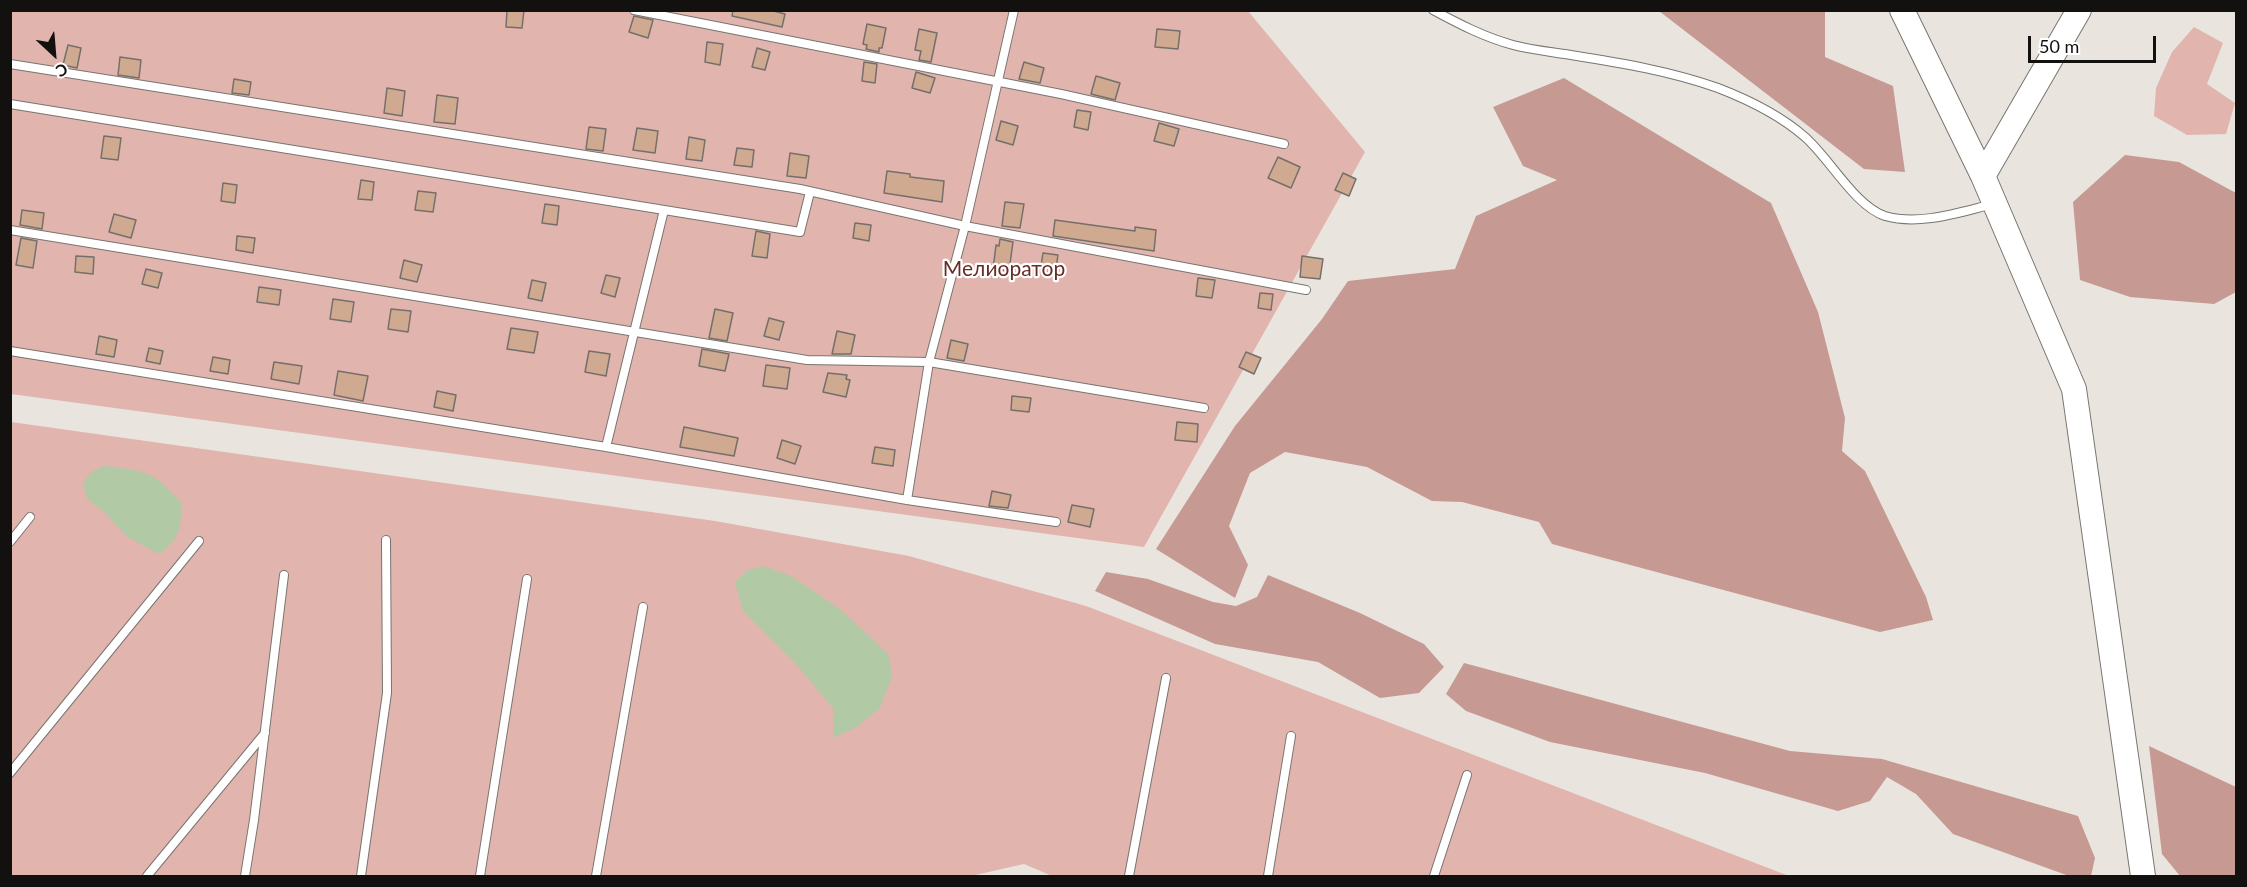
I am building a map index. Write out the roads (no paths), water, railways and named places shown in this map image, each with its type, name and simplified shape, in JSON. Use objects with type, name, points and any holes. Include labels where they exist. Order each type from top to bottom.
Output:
[{"type":"street","points":[[1902,10],[1983,176],[2074,389],[2143,876]]},
{"type":"street","points":[[1983,176],[2079,10]]},
{"type":"lane","points":[[634,10],[1061,94],[1284,144]]},
{"type":"lane","points":[[907,500],[929,362],[965,226],[1014,10]]},
{"type":"lane","points":[[1433,10],[1481,35],[1514,45],[1657,70],[1718,88],[1756,104],[1805,137],[1833,166],[1854,194],[1869,208],[1886,216],[1906,219],[1931,218],[1995,204]]},
{"type":"lane","points":[[10,64],[810,192],[965,226],[1306,290]]},
{"type":"lane","points":[[10,104],[800,232],[810,192]]},
{"type":"lane","points":[[606,447],[664,210]]},
{"type":"lane","points":[[10,230],[807,360],[929,362],[1204,408]]},
{"type":"lane","points":[[10,351],[606,447],[907,500],[1056,522]]},
{"type":"lane","points":[[10,542],[30,517]]},
{"type":"lane","points":[[361,876],[387,693],[386,540]]},
{"type":"lane","points":[[10,772],[199,541]]},
{"type":"lane","points":[[245,876],[284,575]]},
{"type":"lane","points":[[480,876],[527,579]]},
{"type":"lane","points":[[596,876],[643,607]]},
{"type":"lane","points":[[1129,876],[1166,678]]},
{"type":"lane","points":[[147,876],[265,733]]},
{"type":"lane","points":[[1268,876],[1291,736]]},
{"type":"lane","points":[[1434,876],[1467,775]]},
{"type":"park label","name":"Мелиоратор","points":[[1004,269]]}]
